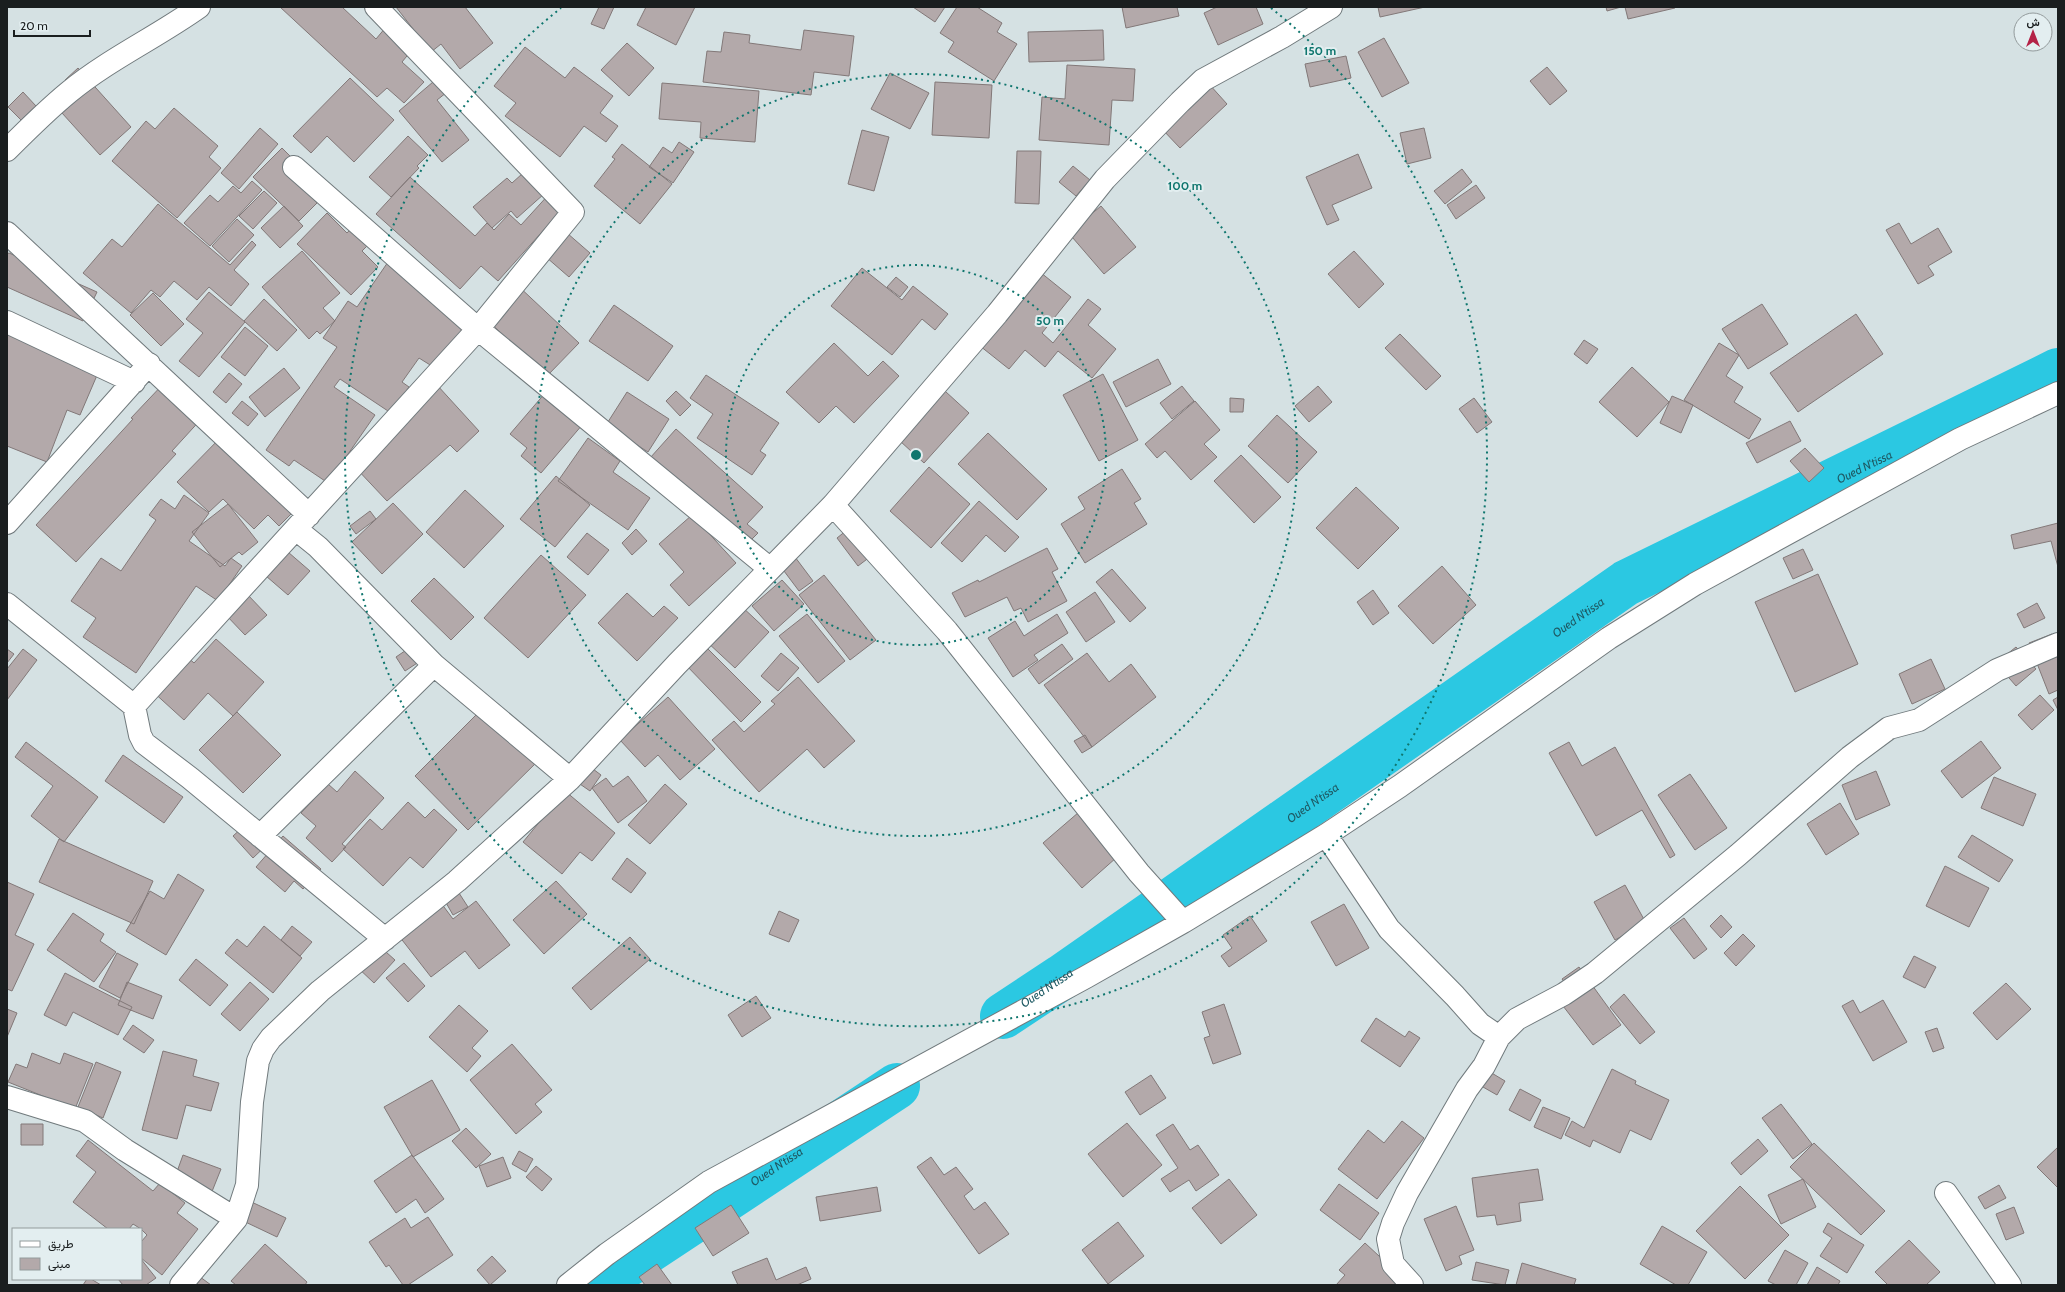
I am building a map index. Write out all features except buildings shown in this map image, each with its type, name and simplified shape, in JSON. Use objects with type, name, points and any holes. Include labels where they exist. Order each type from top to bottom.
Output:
[{"type":"street","points":[[7,150],[70,91],[114,61],[170,28],[199,7]]},
{"type":"street","points":[[134,706],[478,329],[573,212],[376,7]]},
{"type":"street","points":[[181,1285],[236,1219],[247,1185],[252,1102],[258,1061],[263,1049],[271,1038],[320,991],[457,881],[570,779],[769,568],[833,505],[997,314],[1105,179],[1180,102],[1203,80],[1282,37],[1331,7]]},
{"type":"street","points":[[294,167],[478,329],[769,568]]},
{"type":"street","points":[[7,233],[149,364],[303,522],[318,546],[434,665],[570,779]]},
{"type":"street","points":[[7,322],[134,382]]},
{"type":"street","points":[[7,522],[149,364]]},
{"type":"street","points":[[568,1285],[607,1254],[709,1182],[1086,978],[1183,922],[1326,835],[1400,786],[1609,638],[1695,584],[1960,439],[2058,394]]},
{"type":"street","points":[[833,505],[947,630],[1139,873],[1183,922]]},
{"type":"street","points":[[7,604],[134,706],[140,735],[144,743],[190,778],[385,939]]},
{"type":"street","points":[[1412,1285],[1393,1264],[1388,1239],[1393,1223],[1407,1193],[1467,1089],[1484,1066],[1499,1037],[1518,1019],[1564,994],[1595,973],[1676,907],[1850,757],[1877,736],[1889,728],[1919,720],[1997,670],[2058,644]]},
{"type":"street","points":[[260,836],[434,665]]},
{"type":"street","points":[[1326,835],[1389,929],[1455,996],[1480,1024],[1499,1037]]},
{"type":"street","points":[[7,1097],[85,1121],[125,1150],[236,1219]]},
{"type":"street","points":[[1946,1193],[2010,1285]]},
{"type":"waterway","name":"Oued N'tissa","points":[[1003,1016],[1062,977],[1626,583],[2058,371]]},
{"type":"waterway","name":"Oued N'tissa","points":[[596,1285],[897,1086]]}]
